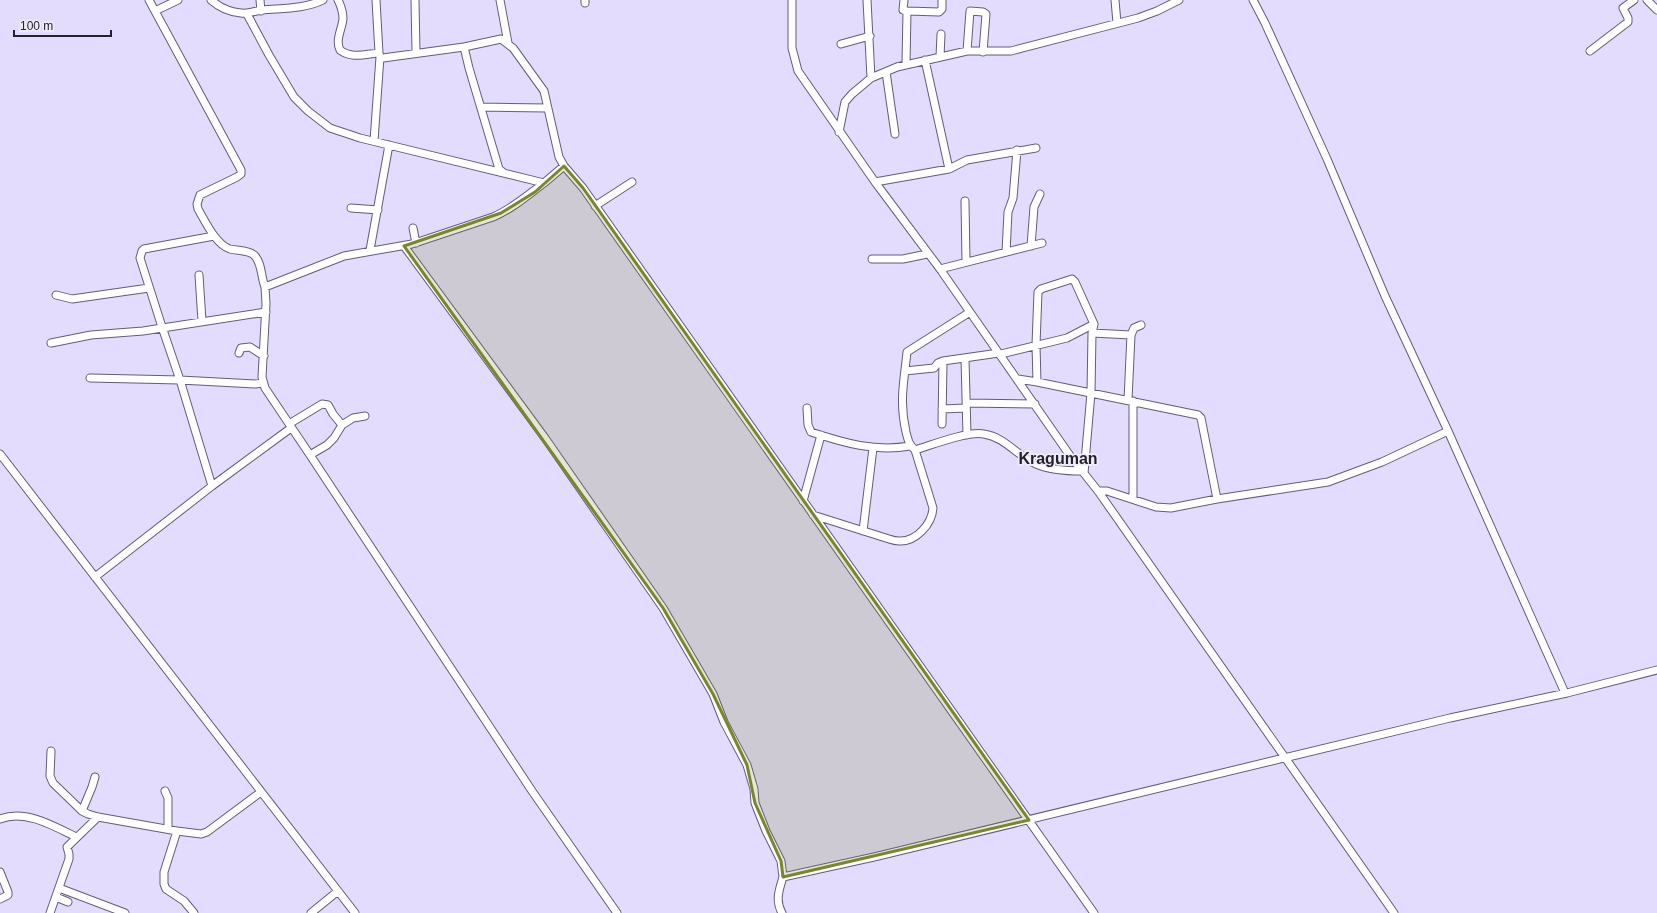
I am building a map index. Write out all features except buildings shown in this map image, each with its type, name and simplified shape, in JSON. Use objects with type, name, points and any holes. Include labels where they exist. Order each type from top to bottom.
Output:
[{"type":"street","points":[[149,0],[241,170],[241,174],[237,177],[200,195],[197,199],[198,209],[214,236],[228,248],[249,252],[255,255],[259,262],[265,287],[266,312],[263,383],[265,388],[532,791],[617,913]]},
{"type":"street","points":[[155,11],[178,0]]},
{"type":"street","points":[[211,0],[222,8],[247,14],[261,10],[294,8],[323,0]]},
{"type":"street","points":[[222,0],[222,8]]},
{"type":"street","points":[[260,0],[261,10]]},
{"type":"street","points":[[338,0],[342,11],[343,20],[338,42],[340,50],[347,54],[379,55],[383,58],[501,39],[513,48],[544,91],[559,157],[564,166],[583,188],[1094,913]]},
{"type":"street","points":[[374,141],[379,55],[376,0]]},
{"type":"street","points":[[415,0],[416,52]]},
{"type":"street","points":[[500,0],[508,43]]},
{"type":"street","points":[[792,0],[792,48],[798,71],[839,132],[940,269],[1083,472],[1098,491],[1394,913]]},
{"type":"street","points":[[867,0],[871,78]]},
{"type":"street","points":[[904,0],[903,10],[939,12],[942,9],[942,0]]},
{"type":"street","points":[[1115,0],[1117,24]]},
{"type":"street","points":[[839,132],[845,102],[862,84],[871,78],[906,64],[967,52],[1011,51],[1117,24],[1157,11],[1179,0]]},
{"type":"street","points":[[1253,0],[1327,159],[1385,296],[1448,431],[1565,693]]},
{"type":"street","points":[[1590,51],[1628,22],[1628,18],[1623,8],[1634,0]]},
{"type":"street","points":[[1647,0],[1657,10]]},
{"type":"street","points":[[906,64],[907,11]]},
{"type":"street","points":[[967,52],[970,11],[983,12],[986,14],[984,52]]},
{"type":"street","points":[[247,14],[269,55],[294,96],[308,111],[330,128],[389,145],[544,183]]},
{"type":"street","points":[[940,57],[941,34]]},
{"type":"street","points":[[840,44],[870,36]]},
{"type":"street","points":[[464,46],[469,68],[500,169],[504,174]]},
{"type":"street","points":[[925,60],[949,169]]},
{"type":"street","points":[[886,72],[895,134]]},
{"type":"street","points":[[481,107],[547,108]]},
{"type":"street","points":[[370,250],[389,145]]},
{"type":"street","points":[[875,182],[949,169],[967,160],[1017,150],[1036,148]]},
{"type":"street","points":[[1006,252],[1008,212],[1013,198],[1017,150]]},
{"type":"street","points":[[265,287],[344,256],[370,250],[416,243],[501,213],[535,192],[564,166]]},
{"type":"street","points":[[595,206],[632,182]]},
{"type":"street","points":[[1031,246],[1034,207],[1040,194]]},
{"type":"street","points":[[965,201],[966,261]]},
{"type":"street","points":[[351,208],[378,210]]},
{"type":"street","points":[[413,228],[416,243]]},
{"type":"street","points":[[212,486],[180,380],[140,258],[144,249],[214,236]]},
{"type":"street","points":[[940,269],[1042,242]]},
{"type":"street","points":[[404,246],[545,438],[667,615],[713,694],[724,722],[747,765],[754,788],[756,803],[766,831],[781,861],[783,877],[778,896],[778,905],[782,913]]},
{"type":"street","points":[[872,259],[903,259],[928,254]]},
{"type":"street","points":[[199,275],[202,321]]},
{"type":"street","points":[[1037,382],[1036,345],[1038,292],[1041,289],[1072,279],[1075,282],[1094,324],[1092,333],[1092,394],[1083,472]]},
{"type":"street","points":[[56,295],[72,299],[149,288]]},
{"type":"street","points":[[51,343],[91,335],[143,331],[266,312]]},
{"type":"street","points":[[813,515],[899,541],[908,540],[920,533],[928,523],[933,515],[934,508],[912,448],[902,414],[902,397],[907,352],[911,348],[970,312]]},
{"type":"street","points":[[905,370],[934,368],[938,363],[943,361],[1000,354],[1067,338],[1094,324]]},
{"type":"street","points":[[1133,499],[1130,400],[1131,335],[1134,328],[1141,325]]},
{"type":"street","points":[[1092,333],[1131,335]]},
{"type":"street","points":[[239,353],[241,348],[250,347],[264,356]]},
{"type":"street","points":[[965,359],[967,435]]},
{"type":"street","points":[[942,424],[943,361]]},
{"type":"street","points":[[90,378],[180,380],[255,384],[263,383]]},
{"type":"street","points":[[1018,380],[1037,382],[1092,394],[1130,400],[1198,415],[1201,418],[1217,499]]},
{"type":"street","points":[[95,577],[290,426],[322,404],[328,405],[342,425]]},
{"type":"street","points":[[942,409],[966,406],[1035,404]]},
{"type":"street","points":[[807,408],[809,429],[811,432],[873,448],[912,448],[967,435],[982,434],[993,436],[1002,440],[1036,464],[1083,472]]},
{"type":"street","points":[[310,455],[327,445],[334,438],[342,425],[354,418],[365,416]]},
{"type":"street","points":[[1098,491],[1107,491],[1156,506],[1171,508],[1217,499],[1328,482],[1382,462],[1448,431]]},
{"type":"street","points":[[803,501],[820,435]]},
{"type":"street","points":[[863,531],[873,448]]},
{"type":"street","points":[[0,454],[355,913]]},
{"type":"street","points":[[783,877],[874,857],[1286,759],[1450,718],[1565,693],[1657,670]]},
{"type":"street","points":[[51,751],[50,776],[53,783],[82,811],[98,817],[201,834],[207,832],[261,792]]},
{"type":"street","points":[[82,811],[95,777]]},
{"type":"street","points":[[165,791],[168,798],[168,829]]},
{"type":"street","points":[[0,819],[20,816],[50,824],[76,837]]},
{"type":"street","points":[[50,913],[69,859],[67,847],[98,817]]},
{"type":"street","points":[[177,831],[164,872],[164,884],[166,889],[184,901],[194,913]]},
{"type":"street","points":[[0,872],[8,895],[0,900]]},
{"type":"street","points":[[59,888],[125,913]]},
{"type":"street","points":[[310,913],[338,891]]},
{"type":"street","points":[[56,897],[68,902]]},
{"type":"highlighted area","points":[[564,166],[583,188],[1029,820],[783,877],[781,861],[755,803],[747,765],[713,694],[663,608],[404,246],[501,213],[535,192]]},
{"type":"district","name":"Kraguman","points":[[1058,458]]}]
